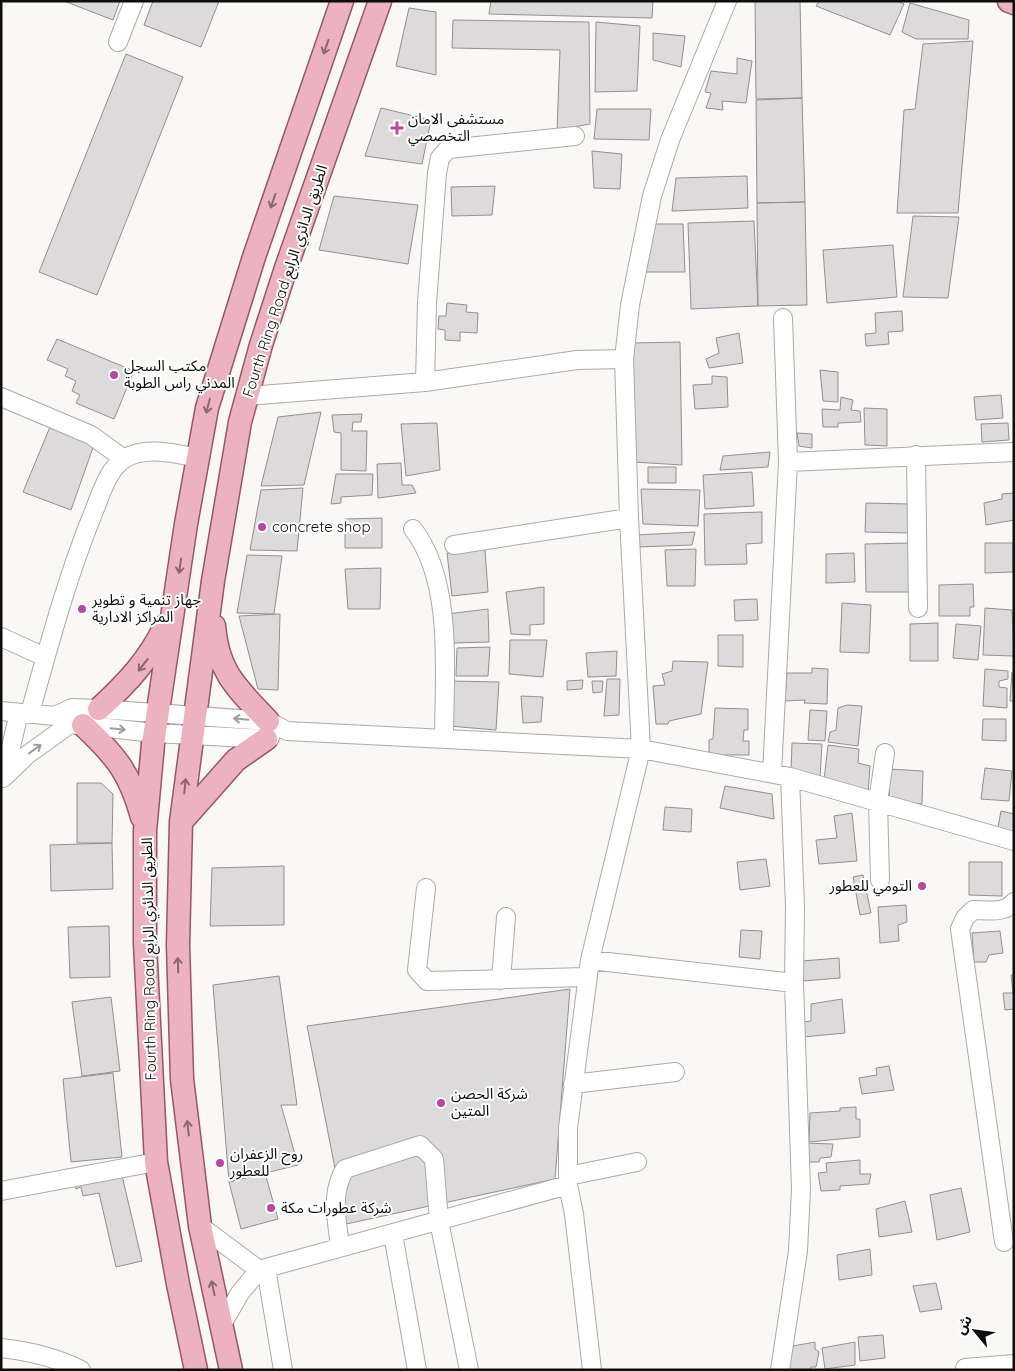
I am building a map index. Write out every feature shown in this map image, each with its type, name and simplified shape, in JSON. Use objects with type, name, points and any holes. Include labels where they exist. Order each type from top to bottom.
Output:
[{"type":"main road","name":"Fourth Ring Road الطريق الدائري الرابع","points":[[196,1370],[156,1162],[145,943],[145,831],[156,723],[207,408],[228,334],[342,1]]},
{"type":"main road","name":"Fourth Ring Road الطريق الدائري الرابع","points":[[231,1370],[200,1226],[182,1079],[178,945],[181,822],[213,581],[238,431],[278,294],[380,1]]},
{"type":"main road","points":[[1009,1],[1014,3]]},
{"type":"main road","points":[[181,822],[236,760],[274,730],[223,670],[216,647],[213,581]]},
{"type":"main road","points":[[99,709],[149,657],[174,607]]},
{"type":"main road","points":[[77,725],[120,762],[135,790],[145,831]]},
{"type":"street","points":[[118,42],[134,1]]},
{"type":"street","points":[[592,1370],[574,1214],[568,1181],[568,1128],[590,960],[641,749],[629,518],[624,359],[630,305],[652,196],[670,140],[727,1]]},
{"type":"street","points":[[425,382],[427,303],[437,173],[440,158],[448,149],[575,136]]},
{"type":"street","points":[[772,773],[788,462],[782,318]]},
{"type":"street","points":[[247,396],[425,382],[577,360],[624,359]]},
{"type":"street","points":[[1,397],[92,435],[124,459]]},
{"type":"street","points":[[2,781],[12,751],[17,712],[46,657],[62,596],[84,535],[107,480],[124,459],[141,452],[164,452],[199,458]]},
{"type":"street","points":[[788,462],[1014,452]]},
{"type":"street","points":[[916,455],[918,608]]},
{"type":"street","points":[[454,545],[629,518]]},
{"type":"street","points":[[413,529],[424,543],[432,564],[440,599],[443,643],[444,738]]},
{"type":"street","points":[[1,637],[46,657]]},
{"type":"street","points":[[55,716],[72,708],[99,709],[156,723]]},
{"type":"street","points":[[17,712],[55,716],[77,725],[156,723],[641,749],[790,777],[1014,841]]},
{"type":"street","points":[[2,781],[27,755],[77,725]]},
{"type":"street","points":[[880,880],[878,802],[885,754]]},
{"type":"street","points":[[780,1370],[798,1251],[801,1189],[794,983],[795,907],[790,777]]},
{"type":"street","points":[[426,888],[417,970],[427,981],[587,978]]},
{"type":"street","points":[[1004,1242],[960,929],[964,918],[973,910],[1001,910],[1010,907],[1014,902]]},
{"type":"street","points":[[501,980],[506,917]]},
{"type":"street","points":[[590,960],[794,983]]},
{"type":"street","points":[[573,1084],[675,1072]]},
{"type":"street","points":[[340,1247],[336,1196],[338,1182],[345,1169],[420,1146],[428,1151],[434,1159],[439,1221],[469,1370]]},
{"type":"street","points":[[1,1191],[156,1162]]},
{"type":"street","points":[[221,1326],[240,1293],[263,1269],[439,1221],[637,1162]]},
{"type":"street","points":[[200,1226],[263,1269],[283,1370]]},
{"type":"street","points":[[393,1234],[417,1370]]},
{"type":"street","points":[[1,1348],[30,1351],[59,1359],[81,1370]]},
{"type":"street","points":[[965,1368],[1014,1364]]},
{"type":"building","points":[[64,1],[120,1],[113,20]]},
{"type":"building","points":[[153,1],[219,1],[201,47],[144,25]]},
{"type":"building","points":[[491,1],[653,1],[652,18],[489,14]]},
{"type":"building","points":[[755,1],[800,1],[802,98],[756,99]]},
{"type":"building","points":[[819,1],[897,1],[904,4],[890,35],[816,6]]},
{"type":"building","points":[[910,3],[969,20],[968,39],[916,39],[902,32]]},
{"type":"building","points":[[409,8],[436,12],[436,75],[396,66]]},
{"type":"building","points":[[453,20],[589,22],[590,124],[557,130],[560,50],[452,48]]},
{"type":"building","points":[[596,22],[640,26],[637,91],[595,92]]},
{"type":"building","points":[[653,33],[685,36],[681,67],[653,60]]},
{"type":"building","points":[[973,41],[958,213],[897,213],[904,110],[915,109],[923,44]]},
{"type":"building","points":[[126,54],[183,77],[97,295],[39,272]]},
{"type":"building","points":[[737,58],[752,61],[746,103],[722,101],[723,110],[706,108],[711,93],[705,92],[711,71],[737,74]]},
{"type":"building","points":[[802,98],[805,202],[757,203],[756,100]]},
{"type":"building","points":[[381,108],[431,120],[422,164],[365,156]]},
{"type":"building","points":[[597,109],[651,109],[649,140],[594,139]]},
{"type":"building","points":[[592,151],[622,154],[620,189],[594,188]]},
{"type":"building","points":[[747,176],[748,208],[672,211],[676,178]]},
{"type":"building","points":[[495,186],[492,215],[452,216],[451,187]]},
{"type":"building","points":[[334,196],[418,205],[408,264],[319,250]]},
{"type":"building","points":[[805,202],[807,305],[758,306],[757,203]]},
{"type":"building","points":[[913,216],[959,217],[948,298],[903,297]]},
{"type":"building","points":[[754,221],[758,306],[691,309],[688,223]]},
{"type":"building","points":[[651,224],[683,224],[685,272],[638,272]]},
{"type":"building","points":[[893,245],[897,297],[827,303],[823,250]]},
{"type":"building","points":[[447,303],[467,305],[466,312],[478,313],[477,333],[460,332],[460,341],[445,340],[445,330],[438,329],[439,316],[446,316]]},
{"type":"building","points":[[902,311],[903,331],[888,332],[889,344],[866,346],[865,334],[876,333],[875,313]]},
{"type":"building","points":[[739,333],[743,363],[709,368],[706,359],[719,353],[716,338]]},
{"type":"building","points":[[57,339],[134,371],[114,419],[76,403],[80,395],[72,391],[76,381],[65,376],[68,369],[47,360]]},
{"type":"building","points":[[680,342],[682,465],[634,462],[630,413],[634,343]]},
{"type":"building","points":[[820,370],[838,372],[838,402],[823,401]]},
{"type":"building","points":[[712,376],[727,377],[728,407],[695,409],[693,385],[712,384]]},
{"type":"building","points":[[1001,395],[1003,418],[976,420],[974,397]]},
{"type":"building","points":[[841,397],[853,400],[851,410],[860,411],[861,422],[838,423],[838,427],[823,427],[822,409],[840,410]]},
{"type":"building","points":[[864,408],[887,409],[887,446],[865,445]]},
{"type":"building","points":[[321,412],[304,485],[261,486],[278,417]]},
{"type":"building","points":[[362,414],[361,422],[353,422],[352,431],[367,431],[366,471],[341,470],[341,433],[334,432],[332,415]]},
{"type":"building","points":[[437,423],[440,470],[406,476],[401,424]]},
{"type":"building","points":[[1008,423],[1009,440],[982,442],[981,424]]},
{"type":"building","points":[[50,427],[95,442],[71,510],[23,492]]},
{"type":"building","points":[[797,433],[812,434],[812,448],[799,446]]},
{"type":"building","points":[[770,452],[768,467],[720,470],[723,456]]},
{"type":"building","points":[[401,463],[402,485],[412,485],[416,493],[378,498],[377,464]]},
{"type":"building","points":[[648,467],[676,467],[676,483],[648,483]]},
{"type":"building","points":[[752,472],[754,506],[705,509],[703,475]]},
{"type":"building","points":[[336,474],[373,474],[372,495],[341,497],[341,503],[331,504]]},
{"type":"building","points":[[303,488],[297,551],[250,550],[261,490]]},
{"type":"building","points":[[641,489],[700,490],[698,526],[643,524]]},
{"type":"building","points":[[1014,493],[1014,520],[986,525],[984,503],[1002,499],[1002,494]]},
{"type":"building","points":[[866,503],[910,504],[909,533],[865,532]]},
{"type":"building","points":[[762,512],[762,543],[746,544],[747,564],[705,565],[704,514]]},
{"type":"building","points":[[382,518],[382,548],[345,548],[345,519]]},
{"type":"building","points":[[695,532],[692,545],[636,547],[635,535]]},
{"type":"building","points":[[910,543],[910,592],[866,592],[865,544]]},
{"type":"building","points":[[985,543],[1013,543],[1013,572],[985,573]]},
{"type":"building","points":[[696,549],[695,586],[667,586],[665,550]]},
{"type":"building","points":[[485,550],[488,592],[452,596],[447,553]]},
{"type":"building","points":[[854,553],[855,582],[826,583],[826,554]]},
{"type":"building","points":[[247,555],[282,556],[274,614],[237,613]]},
{"type":"building","points":[[381,568],[380,609],[348,609],[345,569]]},
{"type":"building","points":[[973,584],[974,607],[970,607],[970,616],[939,616],[939,585]]},
{"type":"building","points":[[544,587],[544,624],[530,625],[530,635],[511,634],[506,592]]},
{"type":"building","points":[[757,599],[758,620],[735,621],[734,600]]},
{"type":"building","points":[[842,603],[871,605],[869,653],[840,652]]},
{"type":"building","points":[[985,608],[1012,610],[1014,656],[983,655]]},
{"type":"building","points":[[488,609],[489,642],[453,643],[447,614]]},
{"type":"building","points":[[280,614],[278,690],[258,689],[239,616]]},
{"type":"building","points":[[938,623],[938,661],[910,661],[910,624]]},
{"type":"building","points":[[956,624],[981,626],[978,660],[953,658]]},
{"type":"building","points":[[718,635],[743,635],[743,667],[718,666]]},
{"type":"building","points":[[510,640],[547,640],[543,677],[509,674]]},
{"type":"building","points":[[490,647],[488,676],[456,676],[457,648]]},
{"type":"building","points":[[617,651],[616,676],[588,677],[586,653]]},
{"type":"building","points":[[673,661],[708,662],[701,714],[669,721],[668,724],[656,724],[653,686],[665,685],[662,674],[672,671]]},
{"type":"building","points":[[812,668],[828,669],[827,704],[804,703],[805,700],[785,701],[787,673],[812,673]]},
{"type":"building","points":[[985,669],[1008,671],[1008,679],[999,681],[999,687],[1007,688],[1007,708],[983,706]]},
{"type":"building","points":[[1012,672],[1014,701],[1010,701]]},
{"type":"building","points":[[607,679],[620,679],[619,715],[604,716]]},
{"type":"building","points":[[583,680],[582,689],[567,690],[567,681]]},
{"type":"building","points":[[449,681],[499,682],[496,730],[449,726]]},
{"type":"building","points":[[592,681],[603,681],[602,692],[593,693]]},
{"type":"building","points":[[521,696],[543,697],[541,722],[523,723]]},
{"type":"building","points":[[847,705],[862,706],[858,746],[828,742],[830,732],[836,730],[838,708]]},
{"type":"building","points":[[715,708],[748,709],[748,730],[744,730],[743,741],[749,741],[749,755],[709,755],[709,740],[713,739]]},
{"type":"building","points":[[810,710],[827,711],[825,741],[808,740]]},
{"type":"building","points":[[983,719],[1006,719],[1006,741],[982,740]]},
{"type":"building","points":[[792,743],[822,744],[820,778],[791,773]]},
{"type":"building","points":[[828,745],[859,749],[858,763],[870,766],[868,793],[824,780]]},
{"type":"building","points":[[985,768],[1012,771],[1009,801],[981,799]]},
{"type":"building","points":[[890,769],[923,771],[922,804],[889,802]]},
{"type":"building","points":[[77,783],[101,783],[113,794],[112,843],[77,843]]},
{"type":"building","points":[[725,786],[772,794],[774,819],[720,808]]},
{"type":"building","points":[[665,807],[692,809],[691,832],[663,830]]},
{"type":"building","points":[[1001,811],[1014,814],[1014,836],[997,833]]},
{"type":"building","points":[[852,813],[857,861],[819,864],[816,840],[837,838],[834,816]]},
{"type":"building","points":[[112,843],[113,889],[51,891],[50,845]]},
{"type":"building","points":[[766,859],[770,886],[740,890],[737,862]]},
{"type":"building","points":[[969,862],[1002,862],[1002,896],[969,895]]},
{"type":"building","points":[[284,866],[284,925],[210,926],[212,868]]},
{"type":"building","points":[[863,875],[871,913],[860,915],[853,877]]},
{"type":"building","points":[[906,905],[907,922],[898,925],[899,941],[880,943],[878,907]]},
{"type":"building","points":[[109,926],[110,977],[70,978],[68,927]]},
{"type":"building","points":[[741,930],[762,931],[760,959],[739,957]]},
{"type":"building","points":[[1000,931],[1003,953],[989,955],[986,962],[974,962],[972,933]]},
{"type":"building","points":[[839,958],[840,978],[803,981],[802,961]]},
{"type":"building","points":[[1011,975],[1014,975],[1014,1009],[1005,1010],[1003,993],[1013,993]]},
{"type":"building","points":[[279,976],[297,1105],[281,1105],[298,1165],[229,1182],[213,985]]},
{"type":"building","name":"شركة الحصن المتين","points":[[570,989],[555,1179],[346,1224],[307,1026]]},
{"type":"building","points":[[111,997],[120,1071],[82,1076],[72,1002]]},
{"type":"building","points":[[842,999],[845,1033],[803,1037],[802,1022],[811,1021],[811,1004]]},
{"type":"building","points":[[889,1066],[894,1090],[862,1094],[859,1078],[877,1075],[876,1068]]},
{"type":"building","points":[[113,1073],[122,1157],[71,1162],[63,1079]]},
{"type":"building","points":[[856,1107],[856,1119],[860,1119],[860,1137],[809,1142],[810,1113],[840,1111],[840,1108]]},
{"type":"building","points":[[805,1143],[833,1144],[831,1157],[820,1158],[819,1162],[803,1162]]},
{"type":"building","points":[[860,1160],[860,1174],[871,1174],[869,1184],[840,1186],[840,1190],[821,1191],[818,1173],[827,1172],[826,1163]]},
{"type":"building","points":[[121,1171],[142,1261],[116,1267],[99,1193],[83,1196],[81,1187],[76,1189],[74,1182]]},
{"type":"building","points":[[265,1173],[278,1219],[241,1229],[229,1182]]},
{"type":"building","points":[[961,1188],[970,1232],[937,1240],[930,1195]]},
{"type":"building","points":[[905,1201],[912,1232],[879,1237],[876,1209]]},
{"type":"building","points":[[870,1249],[872,1275],[839,1280],[837,1255]]},
{"type":"building","points":[[936,1283],[942,1309],[920,1312],[913,1286]]},
{"type":"building","points":[[883,1335],[885,1358],[860,1361],[858,1337]]},
{"type":"building","points":[[815,1342],[815,1349],[819,1352],[816,1367],[811,1367],[810,1370],[788,1370],[793,1346]]},
{"type":"building","points":[[855,1342],[855,1365],[825,1369],[822,1348]]},
{"type":"place","name":"مستشفى الامان التخصصي","points":[[397,128]]},
{"type":"place","name":"مكتب السجل المدني راس الطوبة","points":[[114,375]]},
{"type":"place","name":"concrete shop","points":[[262,527]]},
{"type":"place","name":"جهاز تنمية و تطوير المراكز الادارية","points":[[82,609]]},
{"type":"place","name":"التومي للعطور","points":[[922,886]]},
{"type":"place","name":"شركة الحصن المتين","points":[[441,1103]]},
{"type":"place","name":"روح الزعفران للعطور","points":[[220,1163]]},
{"type":"place","name":"شركة عطورات مكة","points":[[271,1208]]}]
